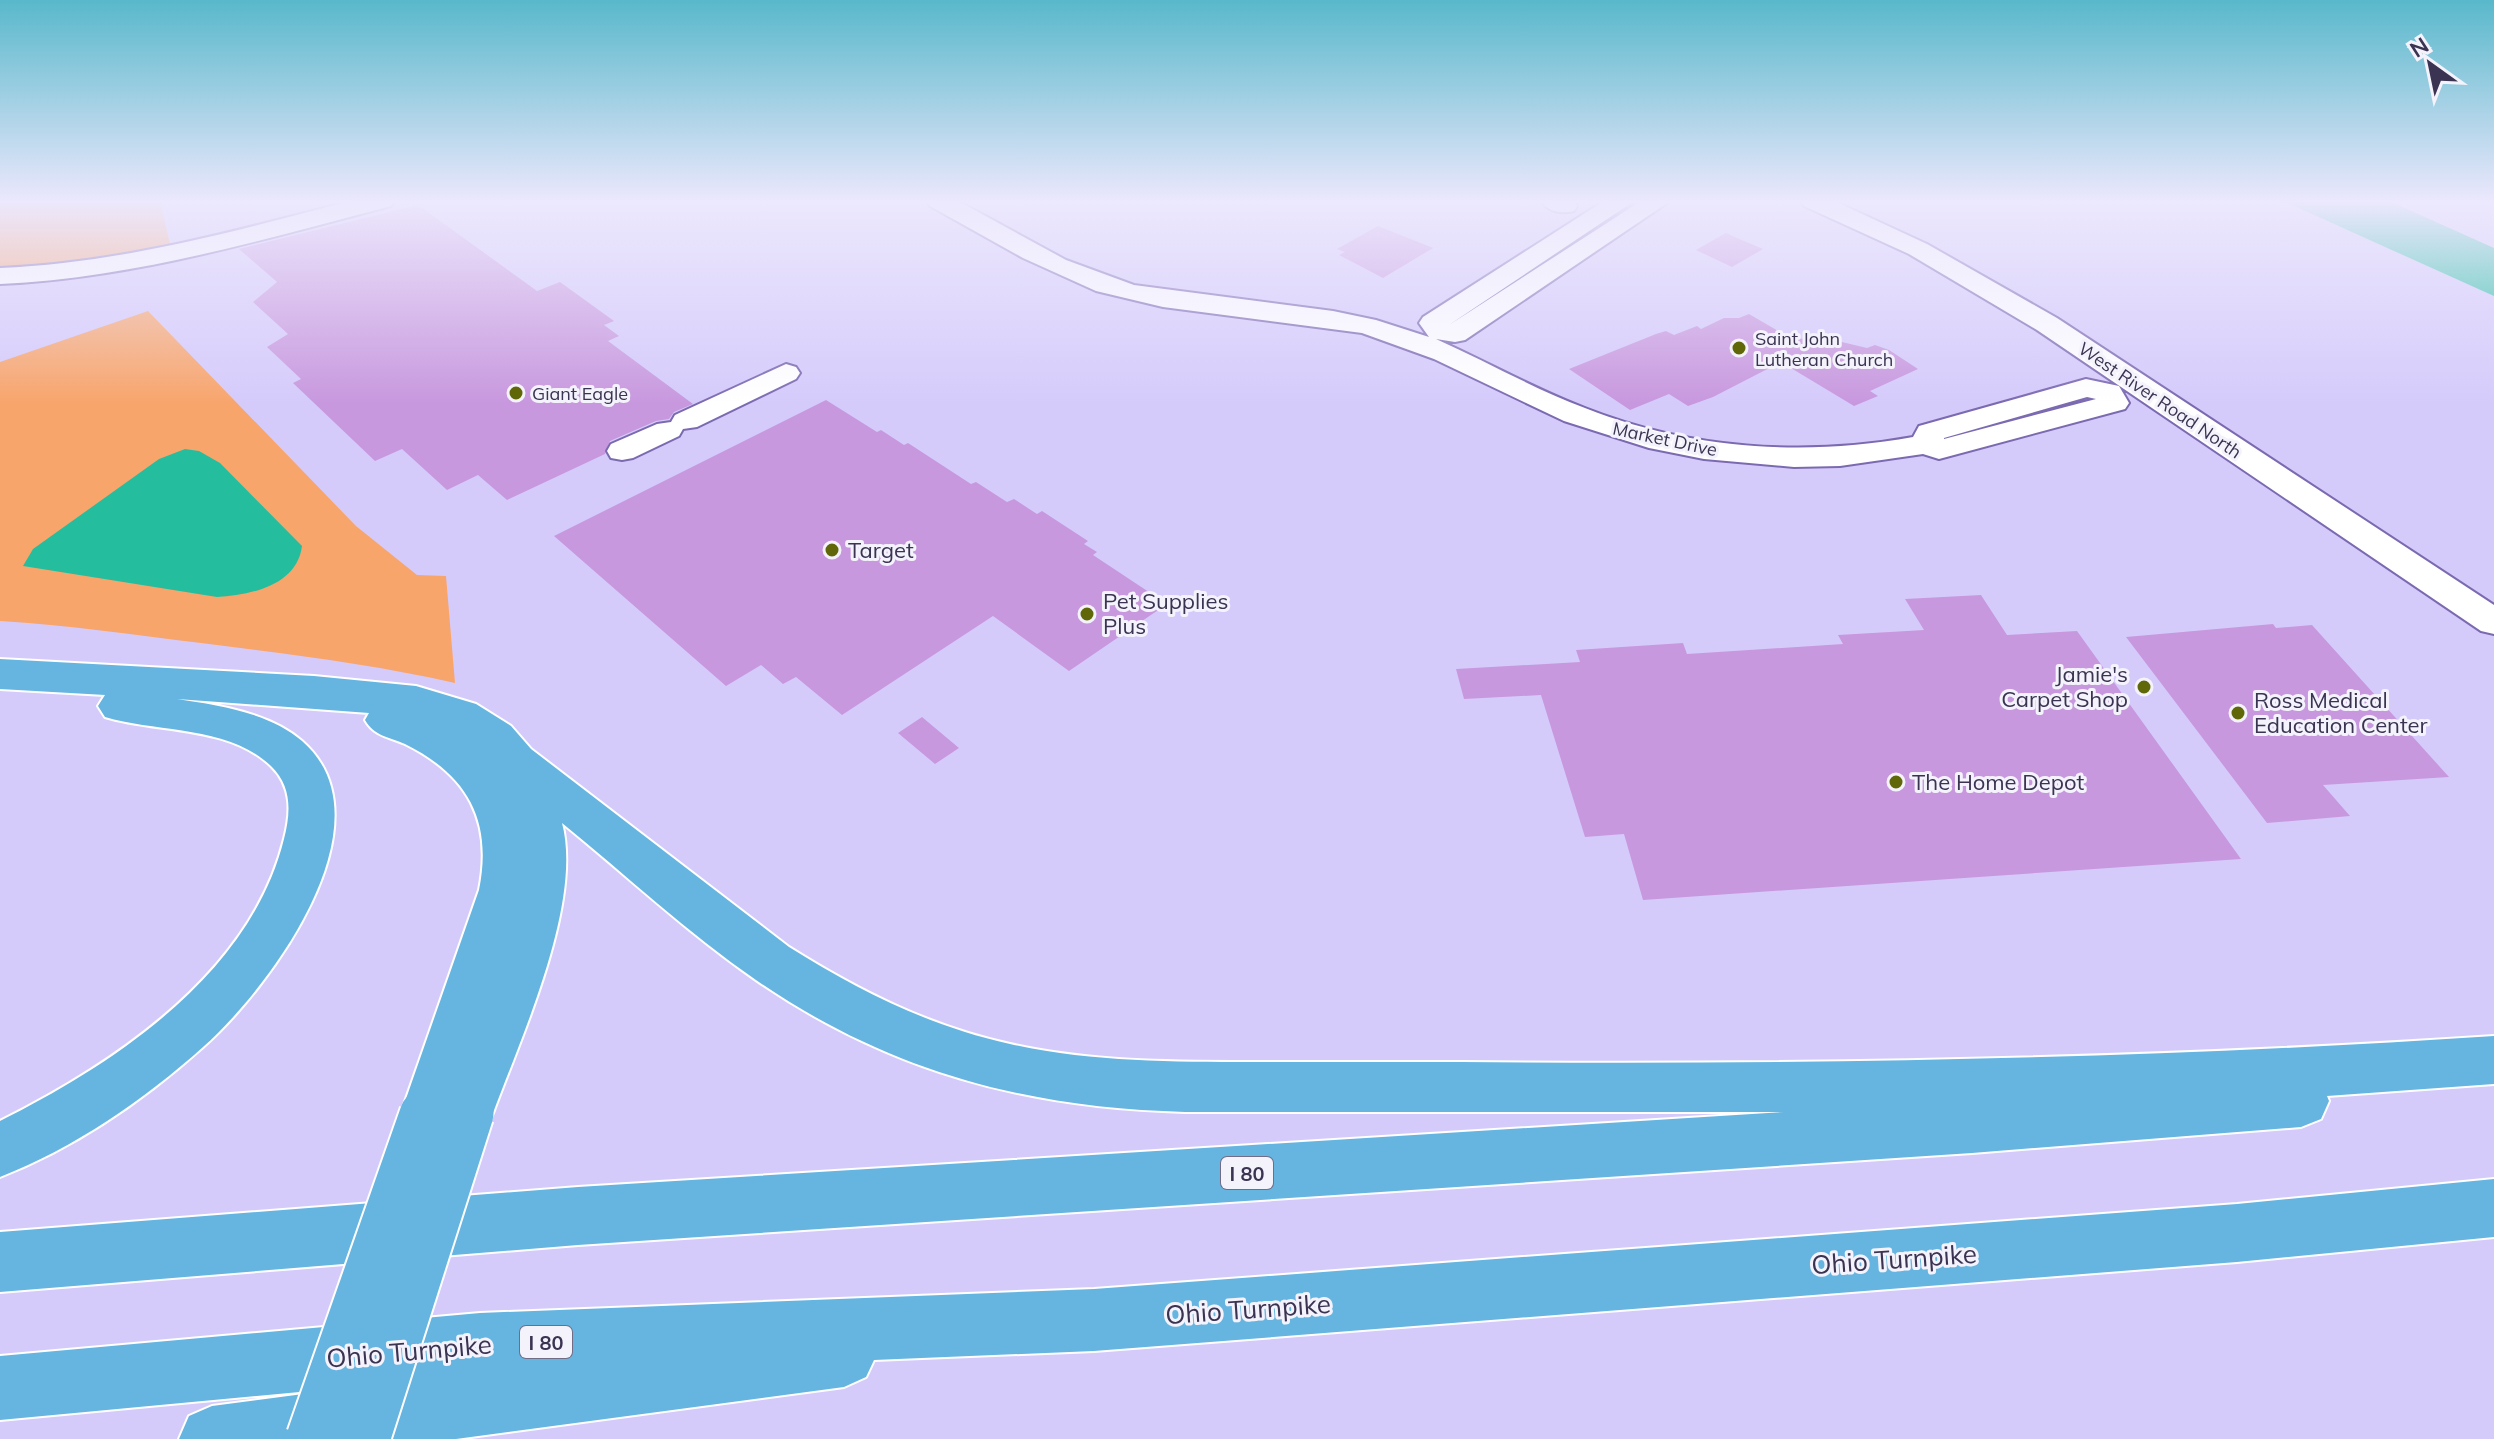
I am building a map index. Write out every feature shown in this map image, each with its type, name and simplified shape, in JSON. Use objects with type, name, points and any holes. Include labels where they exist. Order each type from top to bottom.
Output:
[{"type":"highway","points":[[0,674],[314,691],[416,702],[460,715],[495,738],[515,761],[771,962],[814,991],[866,1020],[917,1043],[991,1065],[1054,1077],[1160,1087],[1718,1088],[2194,1078],[2494,1060]]},
{"type":"highway","points":[[0,699],[275,708],[375,718],[417,728],[440,740],[482,777],[496,800],[504,825],[508,860],[498,909],[361,1439]]},
{"type":"highway","points":[[0,1150],[79,1109],[119,1082],[172,1039],[242,972],[270,935],[290,900],[312,824],[314,798],[306,778],[286,752],[261,738],[226,724],[90,700]]},
{"type":"highway","points":[[315,1439],[446,1114],[513,979],[539,888],[543,845],[535,811],[515,761]]},
{"type":"highway","name":"I 80","points":[[0,1262],[578,1216],[1972,1127],[2233,1107],[2494,1081]]},
{"type":"highway","name":"Ohio Turnpike","points":[[0,1388],[480,1344],[1094,1320],[2237,1233],[2494,1208]]},
{"type":"highway","points":[[212,1439],[1094,1320]]},
{"type":"street","points":[[0,276],[90,268]]},
{"type":"street","name":"Market Drive","points":[[1065,268],[1084,278],[1129,292],[1325,318],[1400,335],[1430,338],[1574,415],[1632,435],[1759,455],[1840,455],[1927,444],[1939,450],[2114,403],[2123,388]]},
{"type":"street","points":[[1518,268],[1433,323],[1430,338],[1455,334],[1556,268]]},
{"type":"street","name":"West River Road North","points":[[1954,268],[1983,284],[2123,388],[2494,622]]},
{"type":"street","points":[[622,451],[786,373]]},
{"type":"shaded area","points":[[2432,268],[2494,268],[2494,296]]},
{"type":"shaded area","points":[[148,311],[356,526],[417,575],[446,576],[455,683],[297,655],[100,630],[0,621],[0,362]]},
{"type":"shaded area","points":[[185,449],[199,451],[220,463],[302,546],[298,560],[282,579],[257,591],[217,597],[23,566],[33,549],[159,459]]},
{"type":"building","points":[[261,268],[505,268],[537,291],[560,282],[614,321],[604,325],[619,336],[608,341],[693,404],[674,412],[669,419],[656,421],[610,441],[605,454],[507,500],[478,475],[447,490],[402,449],[375,461],[293,383],[301,379],[267,347],[288,334],[253,302],[277,282]]},
{"type":"building","points":[[1364,268],[1399,268],[1383,278]]},
{"type":"building","points":[[1749,314],[1792,339],[1825,338],[1867,348],[1875,345],[1889,350],[1918,369],[1870,391],[1878,396],[1854,406],[1781,362],[1713,397],[1688,406],[1669,394],[1630,410],[1569,369],[1656,334],[1666,331],[1674,335],[1697,326],[1701,329],[1724,318]]},
{"type":"building","points":[[826,400],[877,432],[881,430],[904,445],[908,443],[971,484],[976,482],[1007,502],[1014,499],[1037,514],[1042,511],[1088,541],[1084,544],[1097,552],[1093,555],[1167,604],[1069,671],[993,616],[842,715],[796,677],[783,684],[761,665],[726,686],[554,536]]},
{"type":"building","name":"The Home Depot","points":[[1981,595],[2007,635],[2077,631],[2241,859],[1643,900],[1624,834],[1585,837],[1541,695],[1464,699],[1456,669],[1580,662],[1576,650],[1683,643],[1687,654],[1843,644],[1838,635],[1924,630],[1905,599]]},
{"type":"building","points":[[2273,624],[2276,628],[2312,625],[2449,777],[2323,785],[2350,816],[2267,823],[2126,637]]},
{"type":"building","points":[[922,717],[959,748],[935,764],[898,733]]},
{"type":"place","name":"Saint John Lutheran Church","points":[[1739,348]]},
{"type":"place","name":"Giant Eagle","points":[[516,393]]},
{"type":"place","name":"Target","points":[[832,550]]},
{"type":"place","name":"Pet Supplies Plus","points":[[1087,614]]},
{"type":"place","name":"Jamie's Carpet Shop","points":[[2144,687]]},
{"type":"place","name":"Ross Medical Education Center","points":[[2238,713]]},
{"type":"place","name":"The Home Depot","points":[[1896,782]]}]
